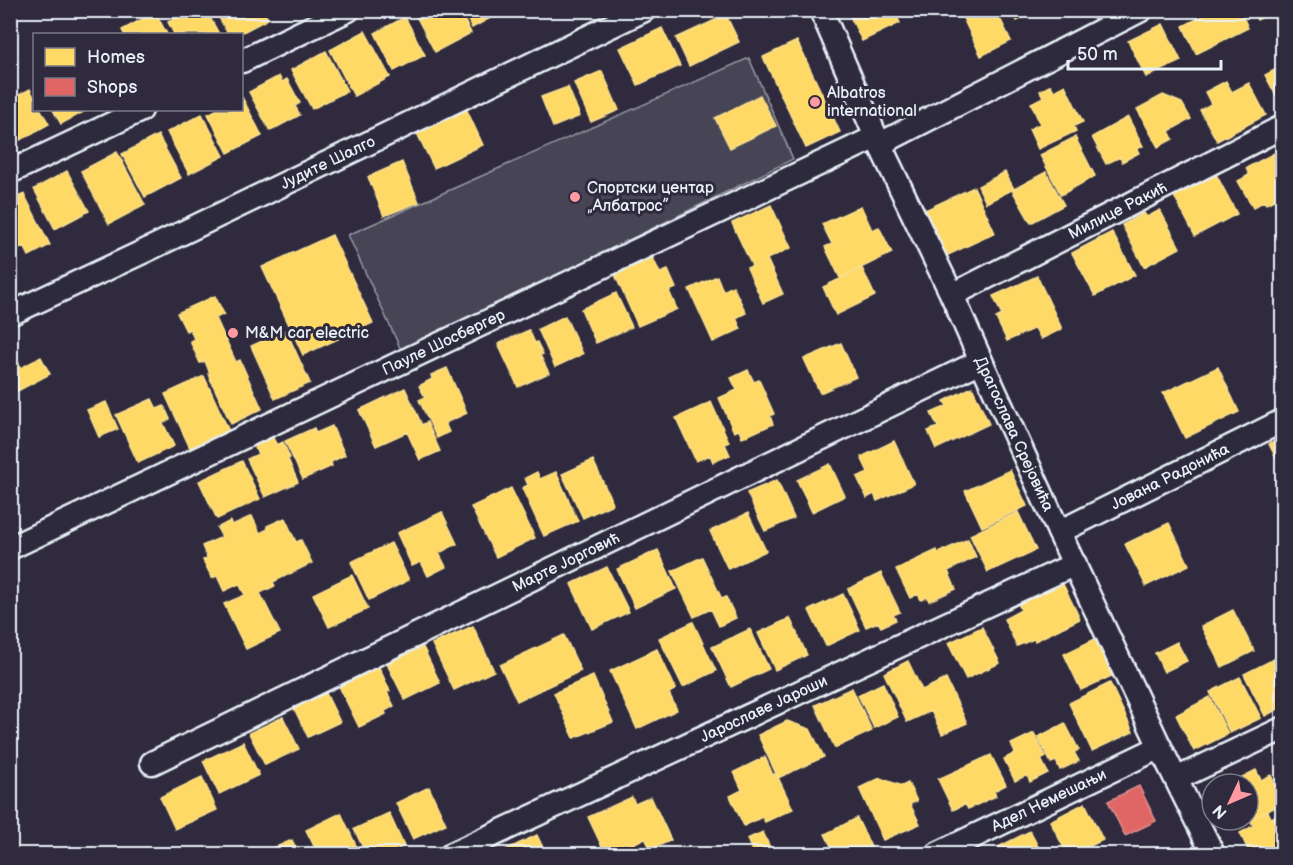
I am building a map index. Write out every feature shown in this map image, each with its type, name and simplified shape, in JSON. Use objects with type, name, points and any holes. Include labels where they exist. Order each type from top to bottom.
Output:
[{"type":"street","points":[[243,61],[348,10]]},
{"type":"street","name":"Јудите Шалго","points":[[10,314],[644,10]]},
{"type":"street","name":"Драгослава Срејовића","points":[[821,10],[878,141],[952,295],[1059,532],[1213,855]]},
{"type":"street","name":"Пауле Шосбергер","points":[[10,548],[878,141],[1141,10]]},
{"type":"street","points":[[10,172],[139,111]]},
{"type":"street","name":"Милице Ракић","points":[[952,295],[1282,127]]},
{"type":"street","name":"Марте Јорговић","points":[[152,763],[981,361]]},
{"type":"street","name":"Јована Радонића","points":[[1059,532],[1282,422]]},
{"type":"street","name":"Јарославе Јароши","points":[[452,855],[1075,564]]},
{"type":"street","points":[[1176,779],[1282,729]]},
{"type":"street","name":"Адел Немешањи","points":[[938,855],[1160,747]]},
{"type":"shaded area","name":"Спортски центар „Албатрос”","points":[[749,58],[793,159],[402,352],[348,235]]},
{"type":"building: Homes","points":[[189,10],[206,10],[218,33],[174,33],[168,22]]},
{"type":"building: Homes","points":[[215,10],[263,10],[268,19],[241,33],[227,33]]},
{"type":"building: Homes","points":[[418,10],[459,10],[471,33],[435,52],[414,12]]},
{"type":"building: Homes","points":[[463,10],[505,10],[472,28]]},
{"type":"building: Homes","points":[[847,10],[894,10],[900,23],[862,41]]},
{"type":"building: Homes","points":[[974,10],[996,10],[1011,41],[981,56],[962,16]]},
{"type":"building: Homes","points":[[1012,10],[1038,10],[1017,21]]},
{"type":"building: Homes","points":[[1214,10],[1240,10],[1248,28],[1196,54],[1183,26]]},
{"type":"building: Homes","points":[[1252,10],[1276,10],[1257,20]]},
{"type":"building: Homes","points":[[155,12],[166,33],[124,33],[122,30]]},
{"type":"building: Homes","points":[[726,15],[739,42],[689,66],[676,38]]},
{"type":"building: Homes","points":[[405,17],[425,55],[394,71],[375,33]]},
{"type":"building: Homes","points":[[1163,24],[1181,61],[1146,77],[1128,41]]},
{"type":"building: Homes","points":[[662,28],[680,66],[638,85],[620,48]]},
{"type":"building: Homes","points":[[365,31],[390,77],[354,96],[330,50]]},
{"type":"building: Homes","points":[[797,41],[840,132],[806,148],[763,57]]},
{"type":"building: Homes","points":[[326,51],[347,91],[312,109],[291,70]]},
{"type":"building: Homes","points":[[1282,66],[1282,101],[1280,103],[1265,75]]},
{"type":"building: Homes","points":[[602,71],[619,110],[591,122],[574,83]]},
{"type":"building: Homes","points":[[279,76],[282,82],[287,79],[300,103],[295,106],[300,115],[270,131],[249,92]]},
{"type":"building: Homes","points":[[1226,81],[1232,92],[1249,83],[1266,115],[1217,141],[1200,110],[1211,104],[1205,92]]},
{"type":"building: Homes","points":[[1051,85],[1054,91],[1065,85],[1083,122],[1074,126],[1076,131],[1038,149],[1029,129],[1040,124],[1031,103],[1043,97],[1040,91]]},
{"type":"building: Homes","points":[[568,87],[580,116],[553,127],[541,97]]},
{"type":"building: Homes","points":[[30,89],[33,95],[33,111],[42,111],[49,124],[13,144],[10,140],[10,100]]},
{"type":"building: Homes","name":"Спортски центар „Албатрос”","points":[[760,95],[776,126],[730,148],[715,118]]},
{"type":"building: Homes","points":[[1163,95],[1182,103],[1191,119],[1169,131],[1173,139],[1158,147],[1137,109]]},
{"type":"building: Homes","points":[[243,99],[262,136],[228,153],[208,114],[214,111],[243,111]]},
{"type":"building: Homes","points":[[465,106],[483,145],[434,168],[415,129]]},
{"type":"building: Homes","points":[[54,111],[85,111],[61,124]]},
{"type":"building: Homes","points":[[202,114],[224,156],[189,174],[167,132]]},
{"type":"building: Homes","points":[[1128,117],[1143,146],[1137,149],[1139,153],[1122,162],[1120,157],[1106,164],[1092,137]]},
{"type":"building: Homes","points":[[158,135],[181,178],[145,197],[122,154]]},
{"type":"building: Homes","points":[[1075,137],[1095,176],[1061,195],[1040,155]]},
{"type":"building: Homes","points":[[1282,149],[1282,196],[1266,204],[1264,201],[1253,208],[1238,181],[1249,175],[1246,168]]},
{"type":"building: Homes","points":[[117,152],[145,205],[109,224],[81,171]]},
{"type":"building: Homes","points":[[402,162],[419,202],[384,216],[368,177]]},
{"type":"building: Homes","points":[[67,171],[89,211],[55,229],[34,189]]},
{"type":"building: Homes","points":[[1005,172],[1014,189],[986,203],[978,186]]},
{"type":"building: Homes","points":[[1046,172],[1064,205],[1031,223],[1012,190]]},
{"type":"building: Homes","points":[[1216,174],[1237,214],[1195,236],[1174,196]]},
{"type":"building: Homes","points":[[974,187],[995,233],[946,256],[925,210]]},
{"type":"building: Homes","points":[[24,194],[50,245],[29,256],[24,246],[11,253],[10,251],[10,201]]},
{"type":"building: Homes","points":[[771,205],[791,248],[767,259],[783,294],[763,303],[747,268],[752,266],[732,223]]},
{"type":"building: Homes","points":[[861,206],[872,230],[879,227],[892,253],[840,278],[825,247],[832,244],[822,224]]},
{"type":"building: Homes","points":[[1160,210],[1180,248],[1144,267],[1122,225],[1144,213],[1147,217]]},
{"type":"building: Homes","points":[[1112,232],[1135,275],[1095,296],[1072,253]]},
{"type":"building: Homes","points":[[332,235],[373,323],[303,355],[262,267]]},
{"type":"building: Homes","points":[[653,258],[660,273],[668,270],[676,288],[669,291],[677,309],[638,326],[615,275]]},
{"type":"building: Homes","points":[[862,268],[875,296],[836,315],[823,287]]},
{"type":"building: Homes","points":[[717,276],[723,291],[733,286],[746,313],[736,318],[741,329],[713,342],[689,289]]},
{"type":"building: Homes","points":[[1037,276],[1062,329],[1041,339],[1035,328],[1007,341],[996,318],[1002,315],[993,296]]},
{"type":"building: Homes","points":[[616,293],[632,327],[596,343],[581,309]]},
{"type":"building: Homes","points":[[215,296],[224,314],[216,318],[236,362],[240,360],[262,409],[231,424],[208,374],[210,374],[205,361],[200,363],[190,341],[194,339],[190,329],[186,331],[177,313]]},
{"type":"building: Homes","points":[[565,316],[583,354],[555,367],[538,329]]},
{"type":"building: Homes","points":[[286,330],[310,383],[275,399],[251,346]]},
{"type":"building: Homes","points":[[529,330],[543,354],[540,355],[549,373],[518,387],[498,344]]},
{"type":"building: Homes","points":[[841,343],[856,377],[820,393],[804,359]]},
{"type":"building: Homes","points":[[41,357],[50,374],[10,395],[10,360],[16,358],[21,368]]},
{"type":"building: Homes","points":[[1218,367],[1239,412],[1185,438],[1163,393]]},
{"type":"building: Homes","points":[[447,368],[467,413],[445,423],[449,432],[437,438],[419,400],[425,397],[419,386],[432,379],[431,375]]},
{"type":"building: Homes","points":[[748,370],[754,382],[759,380],[774,414],[770,416],[773,424],[742,438],[739,430],[734,432],[719,398],[737,390],[731,378]]},
{"type":"building: Homes","points":[[204,376],[229,431],[190,448],[165,394]]},
{"type":"building: Homes","points":[[972,387],[989,424],[936,449],[928,431],[938,427],[931,413],[947,406],[944,401]]},
{"type":"building: Homes","points":[[405,388],[422,425],[427,422],[440,451],[420,460],[407,432],[376,446],[359,410]]},
{"type":"building: Homes","points":[[152,399],[157,409],[164,406],[170,419],[163,423],[174,446],[138,463],[116,415]]},
{"type":"building: Homes","points":[[106,402],[118,429],[99,437],[87,410]]},
{"type":"building: Homes","points":[[711,402],[729,442],[725,444],[730,455],[713,462],[710,455],[696,461],[676,418]]},
{"type":"building: Homes","points":[[332,426],[345,455],[331,462],[332,466],[303,479],[285,441],[314,428],[316,433]]},
{"type":"building: Homes","points":[[1282,437],[1282,470],[1269,444]]},
{"type":"building: Homes","points":[[273,438],[277,445],[283,442],[298,482],[265,497],[247,459],[258,454],[254,446]]},
{"type":"building: Homes","points":[[894,441],[914,484],[877,501],[874,494],[867,498],[857,477],[868,472],[861,457]]},
{"type":"building: Homes","points":[[593,460],[613,504],[583,518],[562,474]]},
{"type":"building: Homes","points":[[242,461],[260,499],[217,519],[199,481]]},
{"type":"building: Homes","points":[[830,464],[845,496],[812,512],[797,480]]},
{"type":"building: Homes","points":[[1010,470],[1027,506],[982,527],[965,491]]},
{"type":"building: Homes","points":[[537,472],[540,479],[556,472],[578,521],[544,536],[522,488],[528,485],[525,478]]},
{"type":"building: Homes","points":[[777,480],[794,518],[765,531],[747,493]]},
{"type":"building: Homes","points":[[511,488],[535,538],[496,557],[471,507]]},
{"type":"building: Homes","points":[[442,512],[457,544],[439,553],[446,567],[428,576],[421,562],[412,566],[397,533]]},
{"type":"building: Homes","points":[[1018,512],[1036,550],[988,572],[970,535]]},
{"type":"building: Homes","points":[[748,513],[766,551],[728,569],[710,531]]},
{"type":"building: Homes","points":[[252,516],[260,533],[268,529],[267,526],[285,518],[296,542],[301,540],[312,563],[273,582],[275,586],[260,593],[280,633],[246,649],[224,604],[245,595],[239,584],[224,591],[217,576],[212,578],[203,560],[207,558],[202,546],[222,537],[217,528],[230,521],[232,525]]},
{"type":"building: Homes","points":[[1169,523],[1189,565],[1146,586],[1125,544]]},
{"type":"building: Homes","points":[[968,539],[976,557],[948,571],[956,589],[929,601],[927,597],[921,600],[918,594],[910,598],[896,569]]},
{"type":"building: Homes","points":[[391,543],[409,580],[369,600],[351,562]]},
{"type":"building: Homes","points":[[658,550],[676,589],[635,608],[617,569]]},
{"type":"building: Homes","points":[[702,557],[722,599],[726,597],[736,618],[719,626],[711,609],[694,617],[672,571]]},
{"type":"building: Homes","points":[[607,567],[629,612],[592,629],[571,584]]},
{"type":"building: Homes","points":[[881,573],[900,612],[893,615],[896,620],[881,627],[878,622],[866,627],[848,589]]},
{"type":"building: Homes","points":[[352,575],[368,609],[329,627],[313,594]]},
{"type":"building: Homes","points":[[1062,582],[1080,619],[1035,641],[1034,639],[1017,646],[1004,619],[1021,610],[1018,603]]},
{"type":"building: Homes","points":[[843,594],[860,630],[826,646],[809,610]]},
{"type":"building: Homes","points":[[1233,610],[1254,651],[1222,667],[1201,626]]},
{"type":"building: Homes","points":[[790,618],[807,655],[775,670],[758,633]]},
{"type":"building: Homes","points":[[693,622],[716,671],[683,687],[659,638]]},
{"type":"building: Homes","points":[[473,626],[494,671],[454,690],[432,644]]},
{"type":"building: Homes","points":[[982,627],[1000,663],[966,679],[948,643]]},
{"type":"building: Homes","points":[[750,629],[769,669],[731,687],[712,647]]},
{"type":"building: Homes","points":[[564,635],[581,671],[517,701],[500,665]]},
{"type":"building: Homes","points":[[1097,638],[1114,675],[1081,690],[1064,654]]},
{"type":"building: Homes","points":[[1177,642],[1187,661],[1164,672],[1155,653]]},
{"type":"building: Homes","points":[[423,647],[440,683],[405,700],[387,664]]},
{"type":"building: Homes","points":[[657,649],[676,689],[669,693],[677,710],[637,729],[610,671]]},
{"type":"building: Homes","points":[[1276,658],[1282,671],[1282,707],[1265,716],[1244,674]]},
{"type":"building: Homes","points":[[908,661],[922,690],[946,679],[967,723],[942,734],[931,711],[907,722],[884,673]]},
{"type":"building: Homes","points":[[378,665],[394,706],[385,711],[386,714],[359,727],[338,684]]},
{"type":"building: Homes","points":[[593,676],[613,722],[574,738],[554,693]]},
{"type":"building: Homes","points":[[1240,677],[1261,718],[1230,733],[1210,692]]},
{"type":"building: Homes","points":[[883,683],[898,717],[874,728],[858,695]]},
{"type":"building: Homes","points":[[1110,683],[1133,732],[1092,751],[1069,703]]},
{"type":"building: Homes","points":[[322,685],[340,722],[308,737],[290,700]]},
{"type":"building: Homes","points":[[852,688],[872,731],[835,748],[815,705]]},
{"type":"building: Homes","points":[[1210,697],[1228,734],[1194,751],[1176,715]]},
{"type":"building: Homes","points":[[283,717],[299,749],[265,765],[249,733]]},
{"type":"building: Homes","points":[[787,721],[810,729],[824,757],[778,778],[758,735]]},
{"type":"building: Homes","points":[[1065,723],[1079,750],[1074,752],[1079,761],[1060,770],[1056,761],[1051,763],[1038,737]]},
{"type":"building: Homes","points":[[1034,733],[1046,757],[1041,759],[1048,773],[1030,782],[1027,775],[1015,781],[1004,759],[1015,753],[1011,744]]},
{"type":"building: Homes","points":[[243,742],[259,775],[219,794],[203,761]]},
{"type":"building: Homes","points":[[991,755],[1006,785],[994,791],[996,796],[968,809],[965,804],[953,810],[938,779]]},
{"type":"building: Homes","points":[[765,757],[773,775],[776,773],[793,809],[765,822],[762,817],[744,826],[730,796],[742,790],[734,772]]},
{"type":"building: Homes","points":[[1271,775],[1282,804],[1260,815],[1260,778],[1261,780]]},
{"type":"building: Homes","points":[[202,777],[217,810],[175,829],[160,797]]},
{"type":"building: Homes","points":[[880,778],[902,786],[908,783],[917,801],[910,804],[920,824],[883,840],[859,788]]},
{"type":"building: Homes","points":[[429,787],[446,824],[413,839],[396,803]]},
{"type":"building: Homes","points":[[632,797],[635,804],[651,797],[671,840],[651,850],[645,838],[629,846],[627,842],[605,853],[588,817]]},
{"type":"building: Homes","points":[[1085,803],[1103,840],[1074,854],[1067,854],[1050,821]]},
{"type":"building: Homes","points":[[1268,811],[1271,818],[1282,813],[1282,848],[1270,854],[1250,854],[1240,833],[1260,832],[1260,815]]},
{"type":"building: Homes","points":[[341,813],[360,854],[318,854],[306,830]]},
{"type":"building: Homes","points":[[389,813],[404,846],[385,854],[366,854],[354,829]]},
{"type":"building: Homes","points":[[857,818],[873,851],[866,854],[835,854],[825,834]]},
{"type":"building: Homes","points":[[1030,831],[1042,854],[1002,854],[998,847]]},
{"type":"building: Homes","points":[[763,832],[773,854],[744,854],[752,851],[747,839]]},
{"type":"building: Homes","points":[[537,835],[546,854],[507,854],[505,850]]},
{"type":"building: Homes","points":[[292,840],[299,854],[260,854]]},
{"type":"building: Shops","points":[[1139,786],[1156,821],[1125,836],[1108,801]]},
{"type":"place","name":"Albatros international","points":[[815,102]]},
{"type":"place","name":"Спортски центар „Албатрос”","points":[[575,197]]},
{"type":"place","name":"M&M car electric","points":[[233,333]]}]
